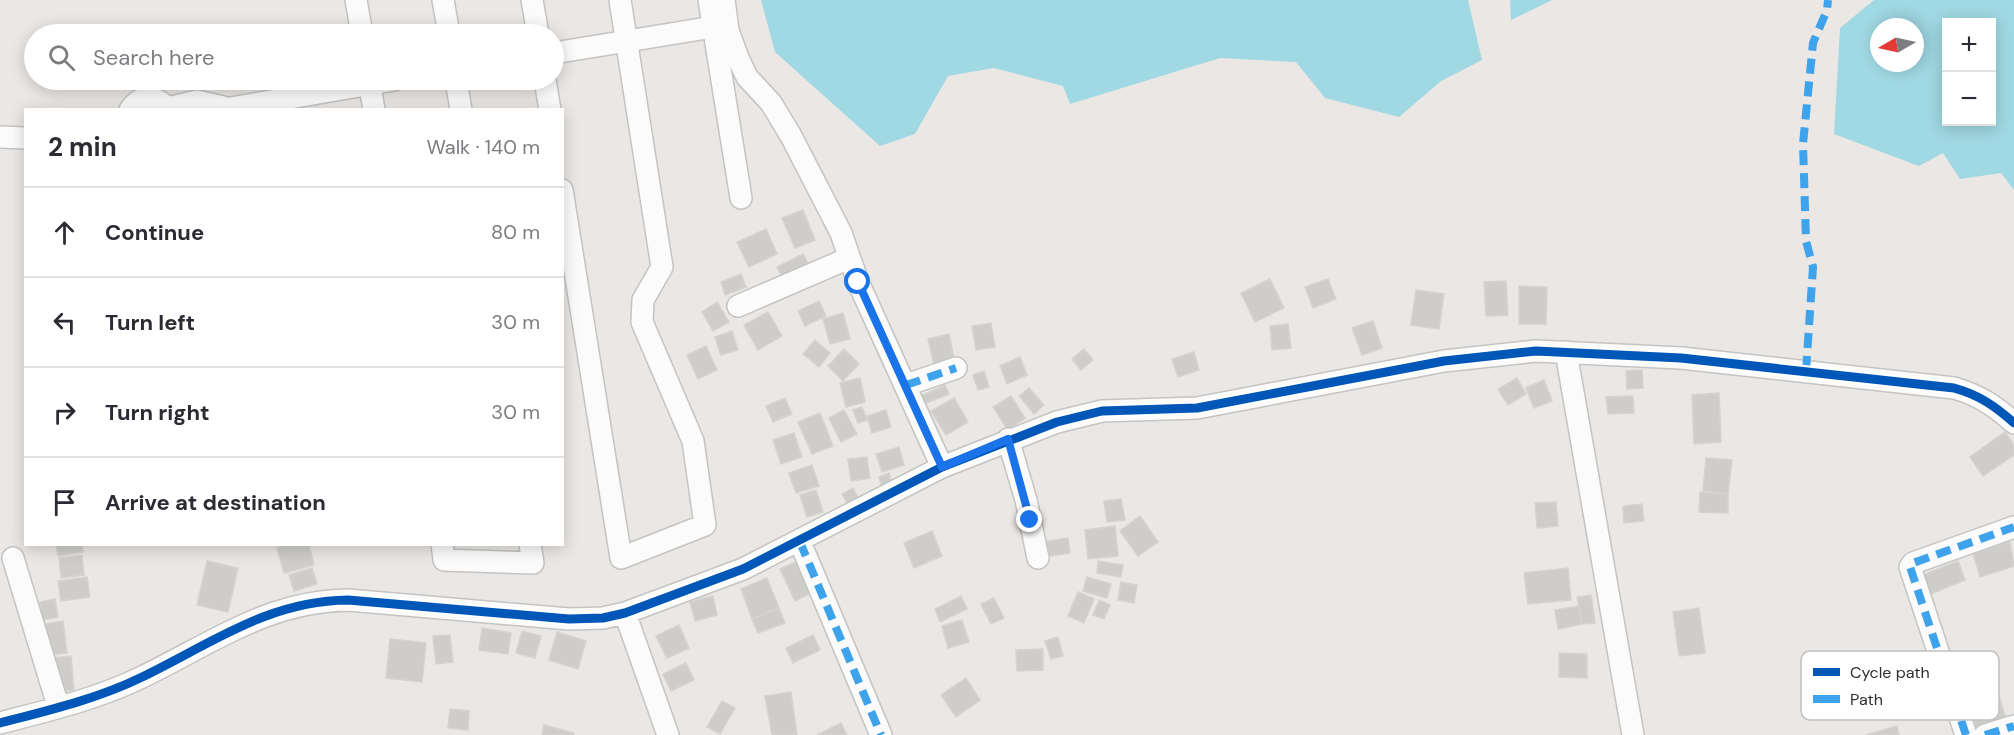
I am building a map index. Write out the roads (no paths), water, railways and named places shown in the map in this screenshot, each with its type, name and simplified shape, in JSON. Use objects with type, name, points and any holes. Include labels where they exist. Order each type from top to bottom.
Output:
[{"type":"street","points":[[356,0],[360,24]]},
{"type":"street","points":[[444,0],[448,24]]},
{"type":"street","points":[[532,0],[536,24]]},
{"type":"street","points":[[564,202],[621,558],[705,525],[693,441],[642,322],[643,300],[662,267],[620,0]]},
{"type":"street","points":[[709,0],[741,198]]},
{"type":"street","points":[[724,0],[728,30],[747,77],[771,103],[791,136],[841,233],[849,258],[942,467]]},
{"type":"street","points":[[564,51],[713,27]]},
{"type":"street","points":[[172,108],[197,101],[221,108],[323,90]]},
{"type":"street","points":[[370,90],[374,108]]},
{"type":"street","points":[[458,90],[461,108]]},
{"type":"street","points":[[547,90],[550,108]]},
{"type":"street","points":[[132,108],[136,102],[147,97],[159,99],[168,108]]},
{"type":"street","points":[[0,137],[24,138]]},
{"type":"street","points":[[738,306],[849,258]]},
{"type":"street","points":[[0,723],[140,678],[263,616],[289,606],[325,600],[569,619],[603,618],[625,613],[743,569],[800,542],[942,467],[1008,439],[1076,416],[1102,411],[1197,408],[1444,361],[1536,351],[1681,358],[1954,388],[1974,393],[1995,406],[2014,423]]},
{"type":"street","points":[[1566,352],[1633,735]]},
{"type":"street","points":[[906,385],[956,369]]},
{"type":"street","points":[[1008,439],[1026,500],[1038,558]]},
{"type":"street","points":[[1938,651],[1910,567],[1912,563],[2014,527]]},
{"type":"street","points":[[800,542],[880,735]]},
{"type":"street","points":[[442,546],[444,560],[533,563],[530,546]]},
{"type":"street","points":[[13,558],[58,706]]},
{"type":"street","points":[[625,613],[668,735]]},
{"type":"street","points":[[1961,720],[1966,735]]},
{"type":"street","points":[[1985,735],[2014,726]]},
{"type":"water","points":[[761,0],[1468,0],[1482,60],[1441,81],[1399,117],[1325,98],[1296,62],[1220,58],[1070,104],[1063,86],[994,68],[948,76],[915,134],[880,146],[775,52]]},
{"type":"water","points":[[1510,0],[1552,0],[1511,20]]},
{"type":"water","points":[[1874,0],[2014,0],[2014,190],[2001,173],[1960,179],[1943,153],[1919,166],[1834,134],[1840,28]]}]
